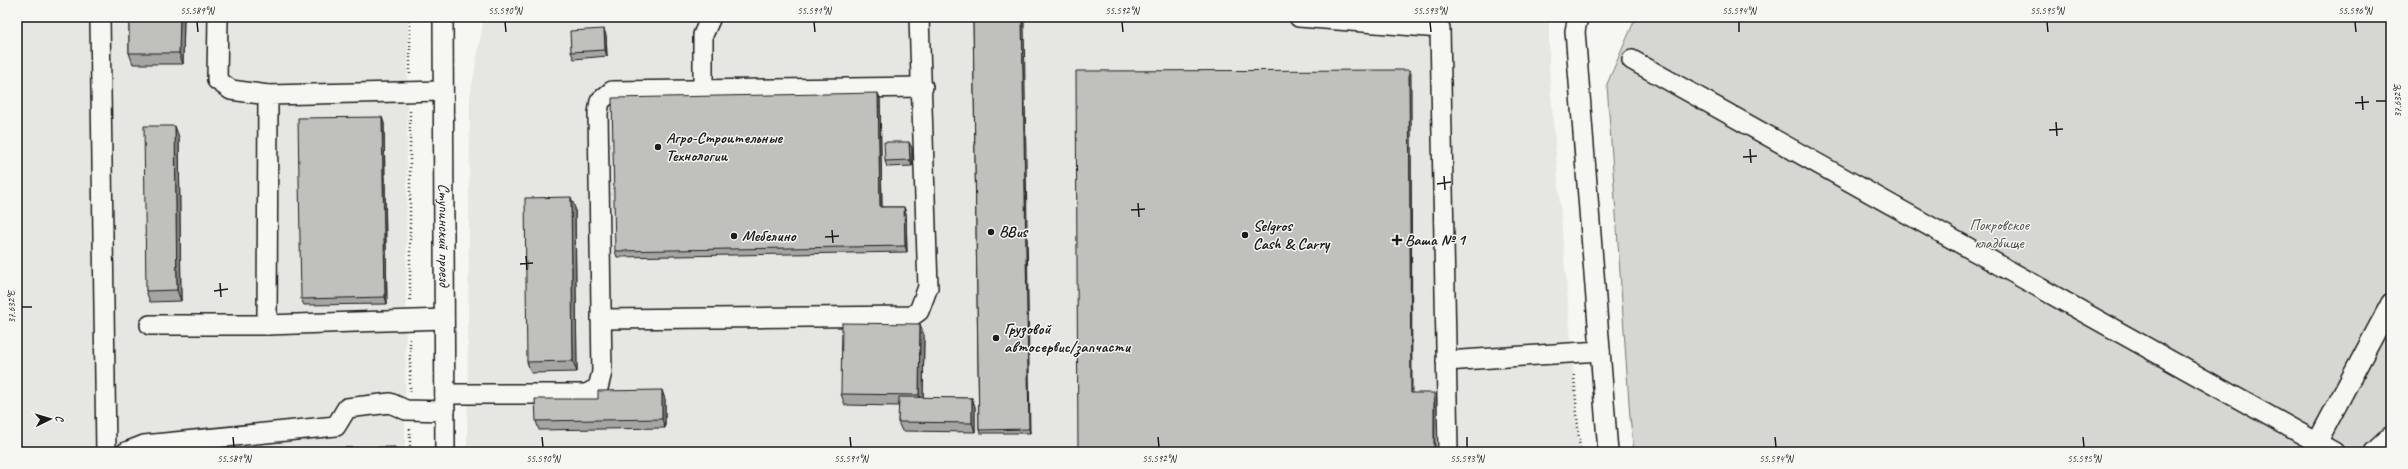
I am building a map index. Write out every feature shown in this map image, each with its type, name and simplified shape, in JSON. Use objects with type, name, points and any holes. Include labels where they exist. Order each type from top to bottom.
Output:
[{"type":"street","points":[[100,17],[106,452]]},
{"type":"street","points":[[218,17],[217,80],[231,90],[268,94],[443,91]]},
{"type":"street","name":"Ступинский проезд","points":[[442,17],[445,452]]},
{"type":"street","points":[[703,89],[703,35],[711,17]]},
{"type":"street","points":[[601,319],[912,316],[919,311],[928,287],[923,87],[919,17]]},
{"type":"street","points":[[1300,17],[1440,28],[1448,452]]},
{"type":"street","points":[[1578,17],[1575,32],[1608,452]]},
{"type":"street","points":[[1632,60],[2314,448],[2334,452]]},
{"type":"street","points":[[126,452],[144,445],[336,426],[347,408],[390,403],[410,410],[445,403],[586,394],[598,388],[602,372],[598,113],[600,101],[612,91],[923,87]]},
{"type":"street","points":[[267,325],[268,94]]},
{"type":"street","points":[[2314,448],[2391,303]]},
{"type":"street","points":[[150,325],[267,325],[444,319]]},
{"type":"street","points":[[1446,360],[1600,351]]},
{"type":"street","points":[[2374,452],[2391,436]]},
{"type":"path","points":[[410,17],[410,452]]},
{"type":"path","points":[[1574,375],[1580,452]]},
{"type":"shaded area","points":[[17,17],[408,17],[405,452],[17,452]]},
{"type":"shaded area","points":[[484,17],[1549,17],[1549,69],[1580,452],[467,452],[470,97]]},
{"type":"green space","name":"Покровское кладбище","points":[[1636,17],[2391,17],[2391,452],[1634,452],[1630,417],[1607,84]]},
{"type":"building","points":[[129,17],[180,17],[179,53],[129,53]]},
{"type":"building","points":[[973,17],[1022,17],[1029,429],[979,430]]},
{"type":"building","points":[[604,29],[605,50],[571,52],[570,31]]},
{"type":"building","name":"Selgros Cash & Carry","points":[[1409,70],[1411,393],[1434,393],[1434,452],[1078,452],[1076,71]]},
{"type":"building","points":[[878,93],[880,207],[904,207],[905,246],[615,251],[612,98]]},
{"type":"building","points":[[382,117],[385,297],[301,299],[298,118]]},
{"type":"building","points":[[144,126],[175,126],[177,290],[146,291]]},
{"type":"building","points":[[884,142],[909,142],[910,160],[885,161]]},
{"type":"building","points":[[571,197],[573,361],[527,362],[525,198]]},
{"type":"building","points":[[842,323],[920,324],[919,395],[841,394]]},
{"type":"building","points":[[662,390],[662,419],[536,421],[535,399],[598,399],[598,391]]},
{"type":"building","points":[[899,397],[972,398],[972,423],[898,422]]},
{"type":"building","points":[[395,447],[395,452],[129,452],[129,451]]},
{"type":"place","name":"Агро-Строительные Технологии","points":[[658,147]]},
{"type":"place","name":"BBus","points":[[991,232]]},
{"type":"place","name":"Selgros Cash & Carry","points":[[1245,235]]},
{"type":"place","name":"Мебелино","points":[[734,236]]},
{"type":"place","name":"Ваша № 1","points":[[1397,240]]},
{"type":"place","name":"Грузовой автосервис/запчасти","points":[[996,338]]}]
